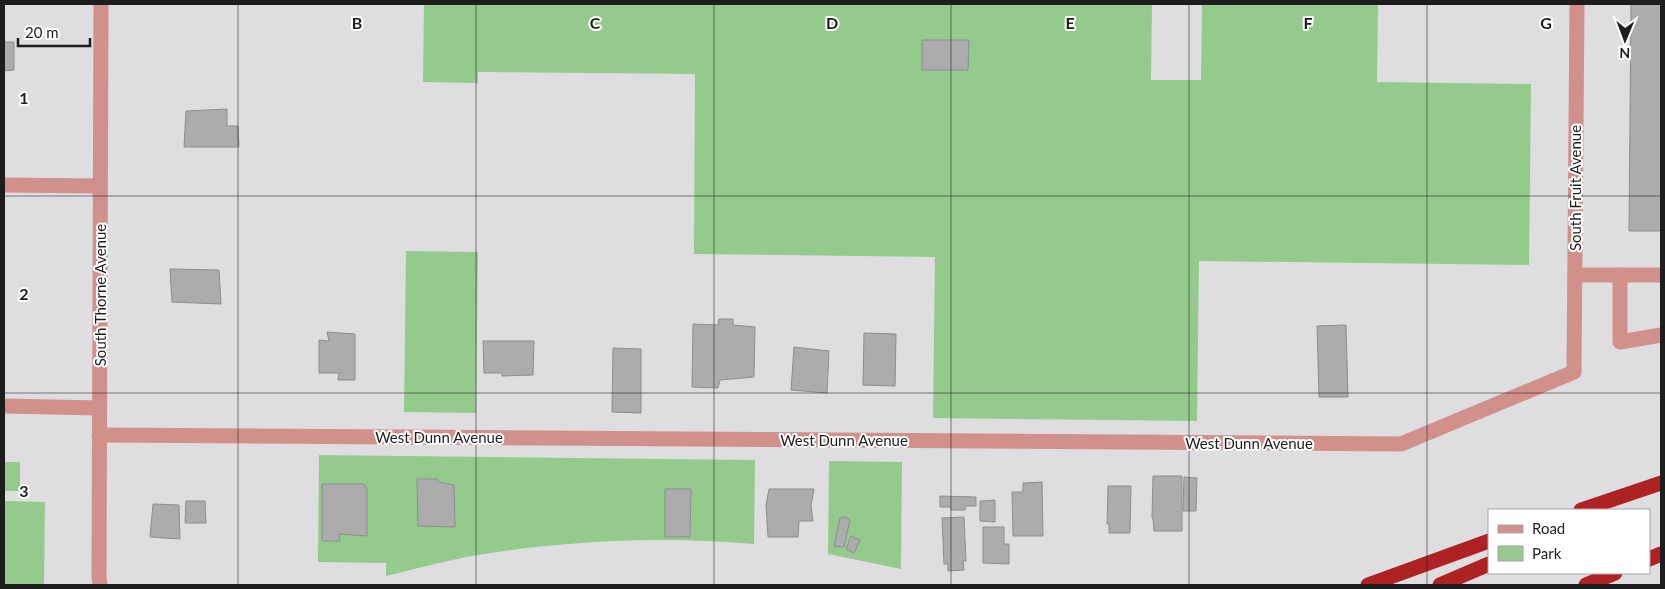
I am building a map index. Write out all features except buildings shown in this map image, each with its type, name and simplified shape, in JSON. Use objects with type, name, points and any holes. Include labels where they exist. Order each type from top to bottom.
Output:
[{"type":"highway","points":[[1583,509],[1661,483]]},
{"type":"highway","points":[[1613,509],[1661,488]]},
{"type":"highway","points":[[1368,585],[1488,541]]},
{"type":"highway","points":[[1440,585],[1488,564]]},
{"type":"highway","points":[[1586,585],[1613,574]]},
{"type":"street","name":"South Thorne Avenue","points":[[100,585],[101,4]]},
{"type":"street","name":"South Fruit Avenue","points":[[1574,372],[1577,4]]},
{"type":"street","points":[[4,185],[100,186]]},
{"type":"street","points":[[1575,274],[1661,275]]},
{"type":"street","points":[[1620,275],[1620,342],[1661,335]]},
{"type":"street","name":"West Dunn Avenue","points":[[99,435],[1401,444],[1574,372]]},
{"type":"street","points":[[4,406],[99,408]]},
{"type":"green space","points":[[424,4],[1152,4],[1151,80],[1201,80],[1202,4],[1378,4],[1377,82],[1531,84],[1529,265],[1199,261],[1197,421],[933,418],[935,257],[694,254],[695,74],[478,72],[478,83],[423,82]]},
{"type":"green space","points":[[406,251],[478,252],[476,413],[404,412]]},
{"type":"green space","points":[[319,455],[755,460],[754,544],[650,540],[547,546],[478,555],[386,576],[386,563],[318,562]],"holes":[[[417,479],[438,479],[438,482],[454,485],[455,527],[418,526]],[[322,484],[339,534],[339,541],[322,541]]]},
{"type":"green space","points":[[829,461],[902,462],[901,569],[828,554]]},
{"type":"green space","points":[[4,462],[20,462],[20,491],[4,491]]},
{"type":"green space","points":[[4,501],[45,502],[44,585],[4,585]]}]
